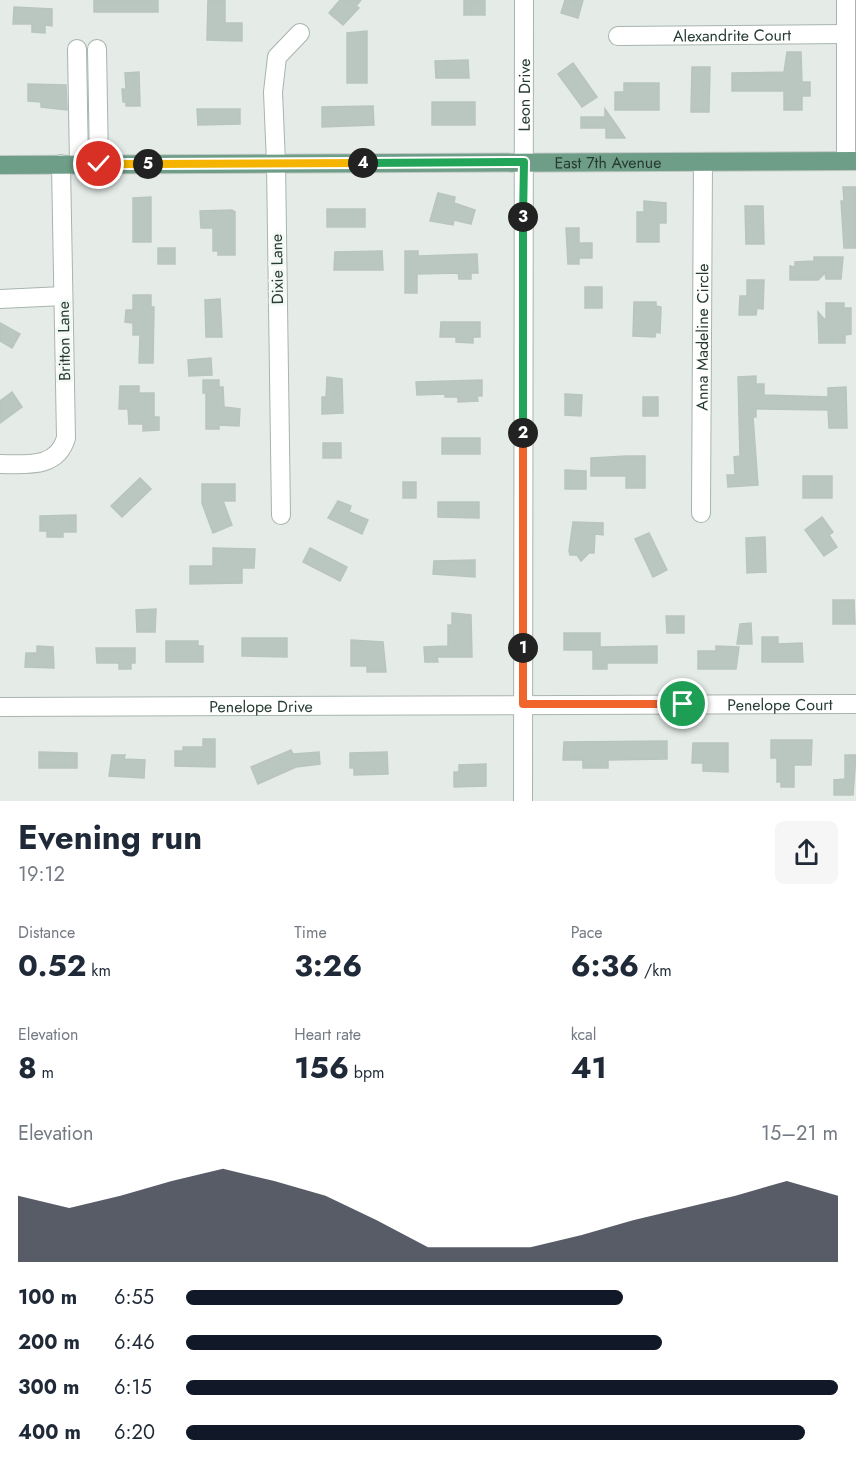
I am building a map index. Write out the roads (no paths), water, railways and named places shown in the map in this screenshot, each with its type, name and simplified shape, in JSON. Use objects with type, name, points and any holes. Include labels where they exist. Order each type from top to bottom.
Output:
[{"type":"main road","name":"East 7th Avenue","points":[[0,165],[851,161]]},
{"type":"street","name":"Leon Drive","points":[[523,801],[524,0]]},
{"type":"street","points":[[846,0],[851,161]]},
{"type":"street","name":"Dixie Lane","points":[[281,515],[273,92],[277,57],[300,33]]},
{"type":"street","name":"Alexandrite Court","points":[[618,36],[846,34]]},
{"type":"street","name":"Britton Lane","points":[[0,465],[46,462],[57,456],[63,448],[66,427],[63,296],[77,49]]},
{"type":"street","points":[[97,49],[99,164]]},
{"type":"street","name":"Anna Madeline Circle","points":[[701,513],[703,162]]},
{"type":"street","points":[[0,299],[63,296]]},
{"type":"street","name":"Penelope Court","points":[[523,704],[856,704]]},
{"type":"street","name":"Penelope Drive","points":[[0,707],[523,704]]}]
